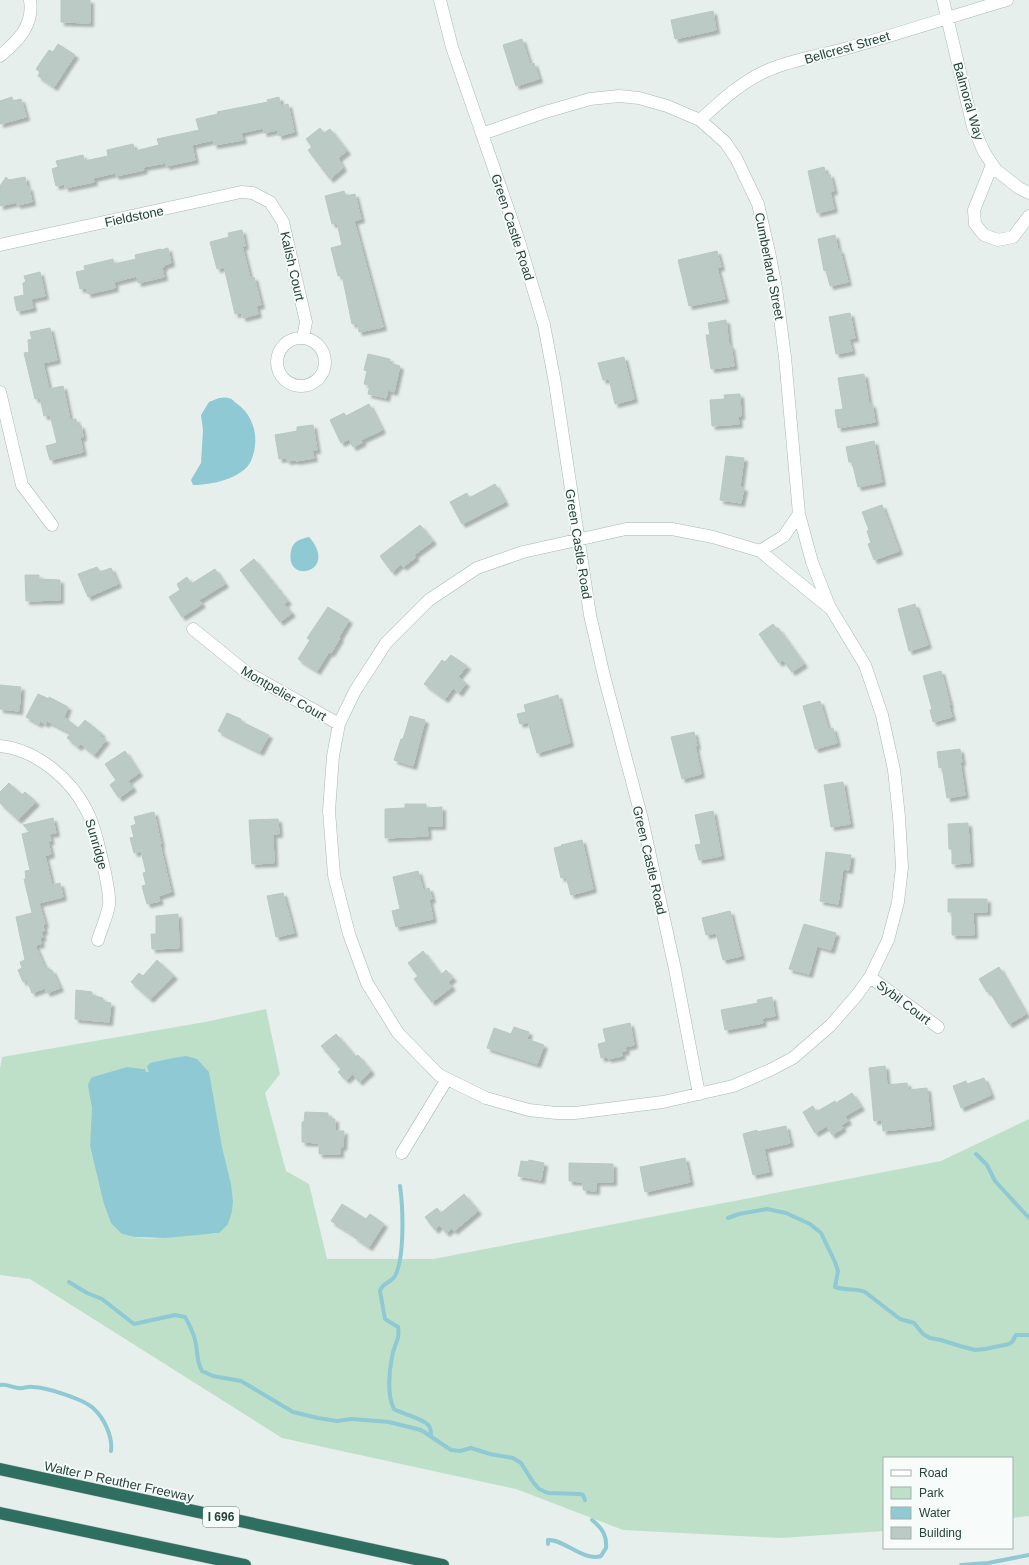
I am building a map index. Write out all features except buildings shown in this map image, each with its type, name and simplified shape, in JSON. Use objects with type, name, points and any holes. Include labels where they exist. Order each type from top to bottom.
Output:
[{"type":"highway","name":"Walter P Reuther Freeway","points":[[0,1469],[443,1565]]},
{"type":"highway","points":[[0,1513],[245,1565]]},
{"type":"street","points":[[0,56],[14,44],[27,27],[31,6],[30,0]]},
{"type":"street","name":"Green Castle Road","points":[[440,0],[452,47],[518,238],[544,325],[590,615],[604,676],[643,825],[675,969],[699,1094]]},
{"type":"street","name":"Balmoral Way","points":[[943,0],[973,128],[992,165],[1024,191]]},
{"type":"street","name":"Bellcrest Street","points":[[700,120],[731,92],[742,84],[766,71],[1007,0]]},
{"type":"street","name":"Cumberland Street","points":[[482,134],[542,112],[590,99],[619,96],[639,98],[667,106],[700,120],[725,142],[736,158],[758,204],[769,252],[785,357],[799,514],[812,562],[831,609]]},
{"type":"street","points":[[992,165],[974,210],[975,224],[984,235],[998,240],[1013,237],[1029,216]]},
{"type":"street","name":"Fieldstone","points":[[0,245],[241,192],[253,193],[267,200]]},
{"type":"street","name":"Kalish Court","points":[[267,200],[276,209],[283,222],[306,322],[303,338]]},
{"type":"street","points":[[295,338],[303,338],[318,344],[325,357],[326,365],[319,379],[305,387],[297,387],[283,379],[278,372],[276,364],[277,356],[281,348],[287,342],[295,338]]},
{"type":"street","points":[[0,392],[4,430],[22,485],[52,525]]},
{"type":"street","points":[[760,551],[784,536],[799,514]]},
{"type":"street","points":[[626,529],[672,529],[713,537],[760,551],[831,609],[865,665],[882,716],[894,770],[902,867],[898,902],[888,940],[870,977],[857,995],[831,1025],[794,1058],[733,1086],[699,1094],[663,1102],[635,1106],[576,1113],[556,1113],[529,1110],[486,1098],[439,1075],[398,1033],[367,983],[349,934],[334,875],[329,811],[333,756],[339,724],[355,691],[386,643],[429,600],[477,568],[523,552],[578,538],[626,529]]},
{"type":"street","name":"Montpelier Court","points":[[193,629],[246,672],[339,724]]},
{"type":"street","name":"Sunridge","points":[[0,746],[23,752],[42,762],[62,776],[87,811],[97,838],[105,873],[109,904],[98,940]]},
{"type":"street","name":"Sybil Court","points":[[870,977],[938,1027]]},
{"type":"street","points":[[402,1153],[447,1079]]},
{"type":"green space","points":[[266,1009],[280,1074],[265,1093],[286,1171],[309,1184],[327,1259],[433,1259],[941,1161],[1029,1119],[1029,1516],[1013,1518],[1013,1457],[883,1457],[883,1531],[780,1538],[623,1530],[516,1489],[282,1438],[30,1279],[0,1275],[0,1068],[2,1057],[205,1022]],"holes":[[[126,1067],[145,1069],[146,1072],[149,1072],[218,1128],[233,1201],[216,1234],[157,1238],[134,1237],[122,1234],[92,1155],[90,1146],[93,1117],[91,1102]]]},
{"type":"water","points":[[219,398],[231,399],[248,415],[254,429],[254,453],[247,467],[233,477],[208,484],[193,485],[191,480],[201,463],[203,430],[201,415],[209,402]]},
{"type":"water","points":[[309,537],[317,549],[318,559],[315,566],[309,570],[302,571],[295,568],[291,562],[291,551],[293,545],[297,541]]},
{"type":"water","points":[[186,1056],[197,1059],[209,1072],[222,1147],[231,1184],[233,1201],[228,1224],[219,1233],[165,1238],[134,1237],[122,1234],[111,1223],[104,1204],[90,1146],[92,1109],[88,1085],[93,1077],[127,1067],[145,1069],[146,1072],[149,1072],[147,1067],[150,1063]]},
{"type":"waterway","points":[[976,1154],[987,1165],[995,1181],[1029,1218]]},
{"type":"waterway","points":[[400,1186],[402,1206],[402,1245],[398,1268],[395,1276],[383,1286],[380,1291],[385,1319],[398,1327],[398,1339],[393,1353],[390,1369],[390,1397],[394,1409],[427,1423],[431,1431],[431,1436]]},
{"type":"waterway","points":[[728,1218],[739,1214],[767,1209],[786,1213],[810,1224],[821,1233],[835,1262],[838,1271],[835,1287],[865,1292],[900,1319],[914,1323],[923,1334],[930,1338],[975,1350],[1009,1344],[1016,1335],[1029,1335]]},
{"type":"waterway","points":[[69,1282],[87,1293],[102,1299],[134,1324],[175,1315],[185,1317],[194,1337],[202,1371],[213,1376],[241,1381],[293,1412],[337,1421],[352,1419],[389,1422],[421,1430],[451,1450],[460,1451],[471,1448],[490,1454],[513,1458],[521,1463],[539,1489],[548,1493],[580,1494],[583,1495],[585,1500]]},
{"type":"waterway","points":[[0,1385],[7,1385],[16,1388],[31,1387],[47,1389],[75,1398],[90,1405],[101,1417],[107,1428],[111,1440],[111,1451]]},
{"type":"waterway","points":[[548,1544],[548,1540],[554,1540],[588,1556],[601,1556],[606,1548],[606,1539],[599,1526],[592,1520]]},
{"type":"waterway","points":[[961,1565],[988,1563],[1029,1555]]}]
